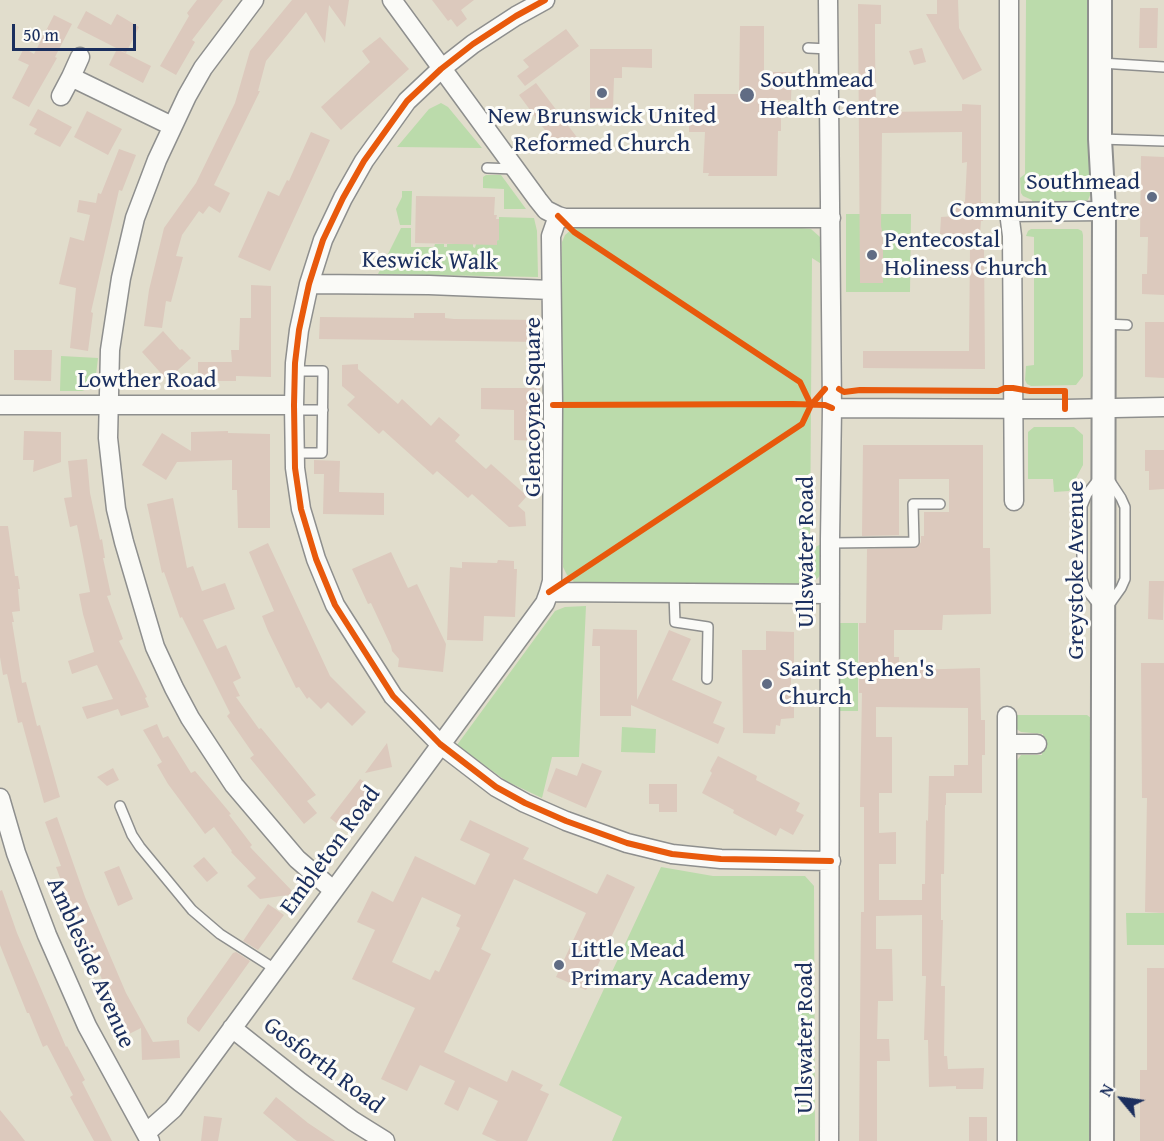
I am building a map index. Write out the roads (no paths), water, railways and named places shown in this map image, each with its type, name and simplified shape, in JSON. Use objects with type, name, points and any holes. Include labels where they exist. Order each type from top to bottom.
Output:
[{"type":"street","points":[[254,0],[203,68],[172,126],[145,189],[127,247],[110,350],[107,406],[108,447],[116,509],[135,582],[155,647],[190,718],[234,785],[297,859],[333,890]]},
{"type":"street","points":[[393,0],[514,169],[546,210],[558,216],[565,218],[831,218]]},
{"type":"street","points":[[545,0],[473,44],[441,69],[407,102],[385,129],[364,161],[323,240],[309,284],[299,330],[294,371],[293,408],[294,453],[301,509],[316,559],[335,605],[393,696],[440,744],[496,787],[525,803],[567,821],[627,843],[672,854],[721,859],[831,861]]},
{"type":"street","name":"Ullswater Road","points":[[828,0],[832,408],[829,1141]]},
{"type":"street","points":[[1009,0],[1014,501]]},
{"type":"street","name":"Greystoke Avenue","points":[[1100,0],[1100,139],[1104,211],[1102,1141]]},
{"type":"street","points":[[61,96],[80,57]]},
{"type":"street","points":[[70,76],[172,126]]},
{"type":"street","points":[[1010,212],[1104,211]]},
{"type":"street","name":"Glencoyne Square","points":[[549,592],[552,581],[553,405],[551,236],[558,216]]},
{"type":"street","name":"Keswick Walk","points":[[309,284],[429,285],[551,290]]},
{"type":"street","name":"Lowther Road","points":[[0,405],[293,408]]},
{"type":"street","points":[[832,408],[1164,407]]},
{"type":"street","points":[[549,592],[830,594]]},
{"type":"street","name":"Embleton Road","points":[[148,1137],[172,1109],[545,603],[549,592]]},
{"type":"street","points":[[1007,716],[1007,1141]]},
{"type":"street","points":[[1007,744],[1037,744]]},
{"type":"street","name":"Ambleside Avenue","points":[[0,798],[16,853],[47,935],[87,1026],[148,1137]]},
{"type":"street","name":"Gosforth Road","points":[[232,1028],[300,1082],[386,1141]]},
{"type":"lane","points":[[808,48],[829,49]]},
{"type":"lane","points":[[1100,63],[1164,67]]},
{"type":"lane","points":[[1100,139],[1164,141]]},
{"type":"lane","points":[[487,168],[514,169]]},
{"type":"lane","points":[[1104,324],[1127,325]]},
{"type":"lane","points":[[294,371],[324,371],[322,453],[294,453]]},
{"type":"lane","points":[[293,408],[323,410]]},
{"type":"lane","points":[[830,543],[914,543],[913,504],[940,504]]},
{"type":"lane","points":[[674,593],[675,622],[708,627],[707,679]]},
{"type":"lane","points":[[120,806],[132,835],[178,895],[220,934],[275,969]]},
{"type":"place","name":"New Brunswick United Reformed Church","points":[[602,93]]},
{"type":"place","name":"Southmead Health Centre","points":[[747,95]]},
{"type":"place","name":"Southmead Community Centre","points":[[1152,197]]},
{"type":"place","name":"Pentecostal Holiness Church","points":[[872,255]]},
{"type":"place","name":"Saint Stephen's Church","points":[[767,684]]},
{"type":"place","name":"Little Mead Primary Academy","points":[[559,965]]}]
